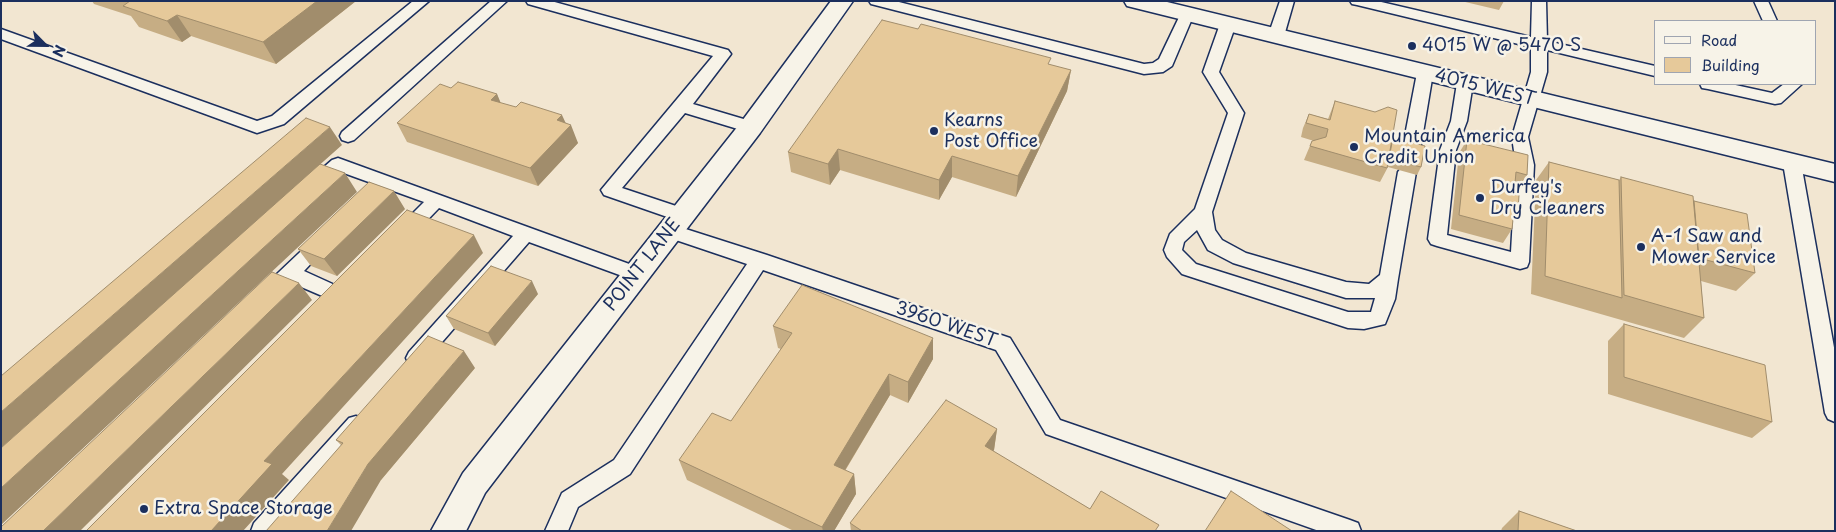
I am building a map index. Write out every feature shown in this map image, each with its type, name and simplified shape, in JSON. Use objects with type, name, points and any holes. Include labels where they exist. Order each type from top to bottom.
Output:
[{"type":"street","name":"POINT LANE","points":[[448,531],[474,483],[750,127],[842,1]]},
{"type":"street","name":"4015 WEST","points":[[1136,1],[1835,174]]},
{"type":"lane","points":[[1,34],[257,127],[278,120],[422,1]]},
{"type":"lane","points":[[348,136],[500,1]]},
{"type":"lane","points":[[533,1],[724,54],[610,190],[676,223]]},
{"type":"lane","points":[[876,1],[1144,70],[1157,68],[1166,62],[1187,14]]},
{"type":"lane","points":[[933,16],[942,1]]},
{"type":"lane","points":[[1276,36],[1287,1]]},
{"type":"lane","points":[[1357,1],[1654,71]]},
{"type":"lane","points":[[1465,83],[1459,121],[1448,150],[1437,239],[1520,262],[1525,165],[1520,138],[1539,72],[1539,1]]},
{"type":"lane","points":[[1761,1],[1770,20]]},
{"type":"lane","points":[[1228,24],[1211,72],[1236,113],[1203,212],[1176,239],[1173,250],[1181,264],[1189,269],[1348,320],[1364,321],[1378,318],[1386,299],[1407,172]]},
{"type":"lane","points":[[1411,151],[1425,73]]},
{"type":"lane","points":[[1712,85],[1775,99],[1793,85]]},
{"type":"lane","points":[[682,106],[750,127]]},
{"type":"lane","points":[[1792,163],[1829,349],[1835,413]]},
{"type":"lane","points":[[302,197],[338,164],[378,188],[436,200],[636,274]]},
{"type":"lane","points":[[389,248],[436,200]]},
{"type":"lane","points":[[1203,212],[1206,230],[1214,245],[1240,258],[1346,290],[1372,292],[1389,279]]},
{"type":"lane","name":"3960 WEST","points":[[676,223],[760,260],[1004,344],[1053,427],[1350,531]]},
{"type":"lane","points":[[254,307],[337,228]]},
{"type":"lane","points":[[401,374],[526,233]]},
{"type":"lane","points":[[556,531],[570,500],[622,466],[760,260]]},
{"type":"lane","points":[[289,274],[341,296]]},
{"type":"lane","points":[[262,531],[368,412]]},
{"type":"building","points":[[130,1],[317,1],[263,42],[177,15],[167,21],[123,6]]},
{"type":"building","name":"Kearns Post Office","points":[[882,20],[918,29],[921,24],[1051,58],[1048,64],[1071,70],[1018,176],[952,156],[939,180],[838,149],[828,164],[788,152]]},
{"type":"building","points":[[458,82],[497,94],[491,100],[516,107],[521,102],[562,115],[557,120],[571,125],[530,168],[397,123],[440,84],[451,88]]},
{"type":"building","name":"Mountain America Credit Union","points":[[1335,101],[1375,112],[1388,107],[1397,110],[1387,168],[1310,146],[1312,141],[1326,137],[1328,129],[1306,123],[1309,114],[1330,120]]},
{"type":"building","points":[[306,118],[330,127],[1,412],[1,376]]},
{"type":"building","points":[[1393,137],[1425,146],[1421,167],[1389,159]]},
{"type":"building","name":"Durfey's Dry Cleaners","points":[[1467,140],[1528,155],[1527,175],[1516,172],[1514,194],[1519,195],[1518,212],[1514,210],[1512,229],[1459,215]]},
{"type":"building","points":[[1549,162],[1619,180],[1622,298],[1545,276]]},
{"type":"building","points":[[320,164],[345,173],[1,488],[1,448]]},
{"type":"building","points":[[1621,177],[1693,196],[1704,318],[1624,295]]},
{"type":"building","points":[[369,182],[394,191],[324,259],[298,249]]},
{"type":"building","points":[[1694,201],[1747,214],[1755,273],[1699,258]]},
{"type":"building","points":[[407,210],[474,235],[264,461],[272,464],[211,531],[86,531]]},
{"type":"building","points":[[491,266],[532,281],[488,333],[446,316]]},
{"type":"building","points":[[272,272],[299,283],[43,531],[1,531],[1,527]]},
{"type":"building","points":[[802,285],[933,338],[908,382],[889,374],[834,465],[854,474],[822,527],[679,460],[712,413],[731,421],[792,333],[773,326]]},
{"type":"building","points":[[1624,324],[1765,365],[1772,422],[1624,377]]},
{"type":"building","points":[[428,336],[464,351],[368,464],[327,531],[266,531],[343,443],[336,440]]},
{"type":"building","points":[[946,400],[997,429],[985,446],[1090,509],[1101,491],[1159,525],[1155,531],[862,531],[850,523]]},
{"type":"building","points":[[1231,491],[1292,531],[1205,531]]},
{"type":"building","points":[[1519,511],[1577,531],[1518,531]]},
{"type":"place","name":"4015 W @ 5470 S","points":[[1412,46]]},
{"type":"place","name":"Kearns Post Office","points":[[934,131]]},
{"type":"place","name":"Mountain America Credit Union","points":[[1354,147]]},
{"type":"place","name":"Durfey's Dry Cleaners","points":[[1480,198]]},
{"type":"place","name":"A-1 Saw and Mower Service","points":[[1641,247]]},
{"type":"place","name":"Extra Space Storage","points":[[144,509]]}]
